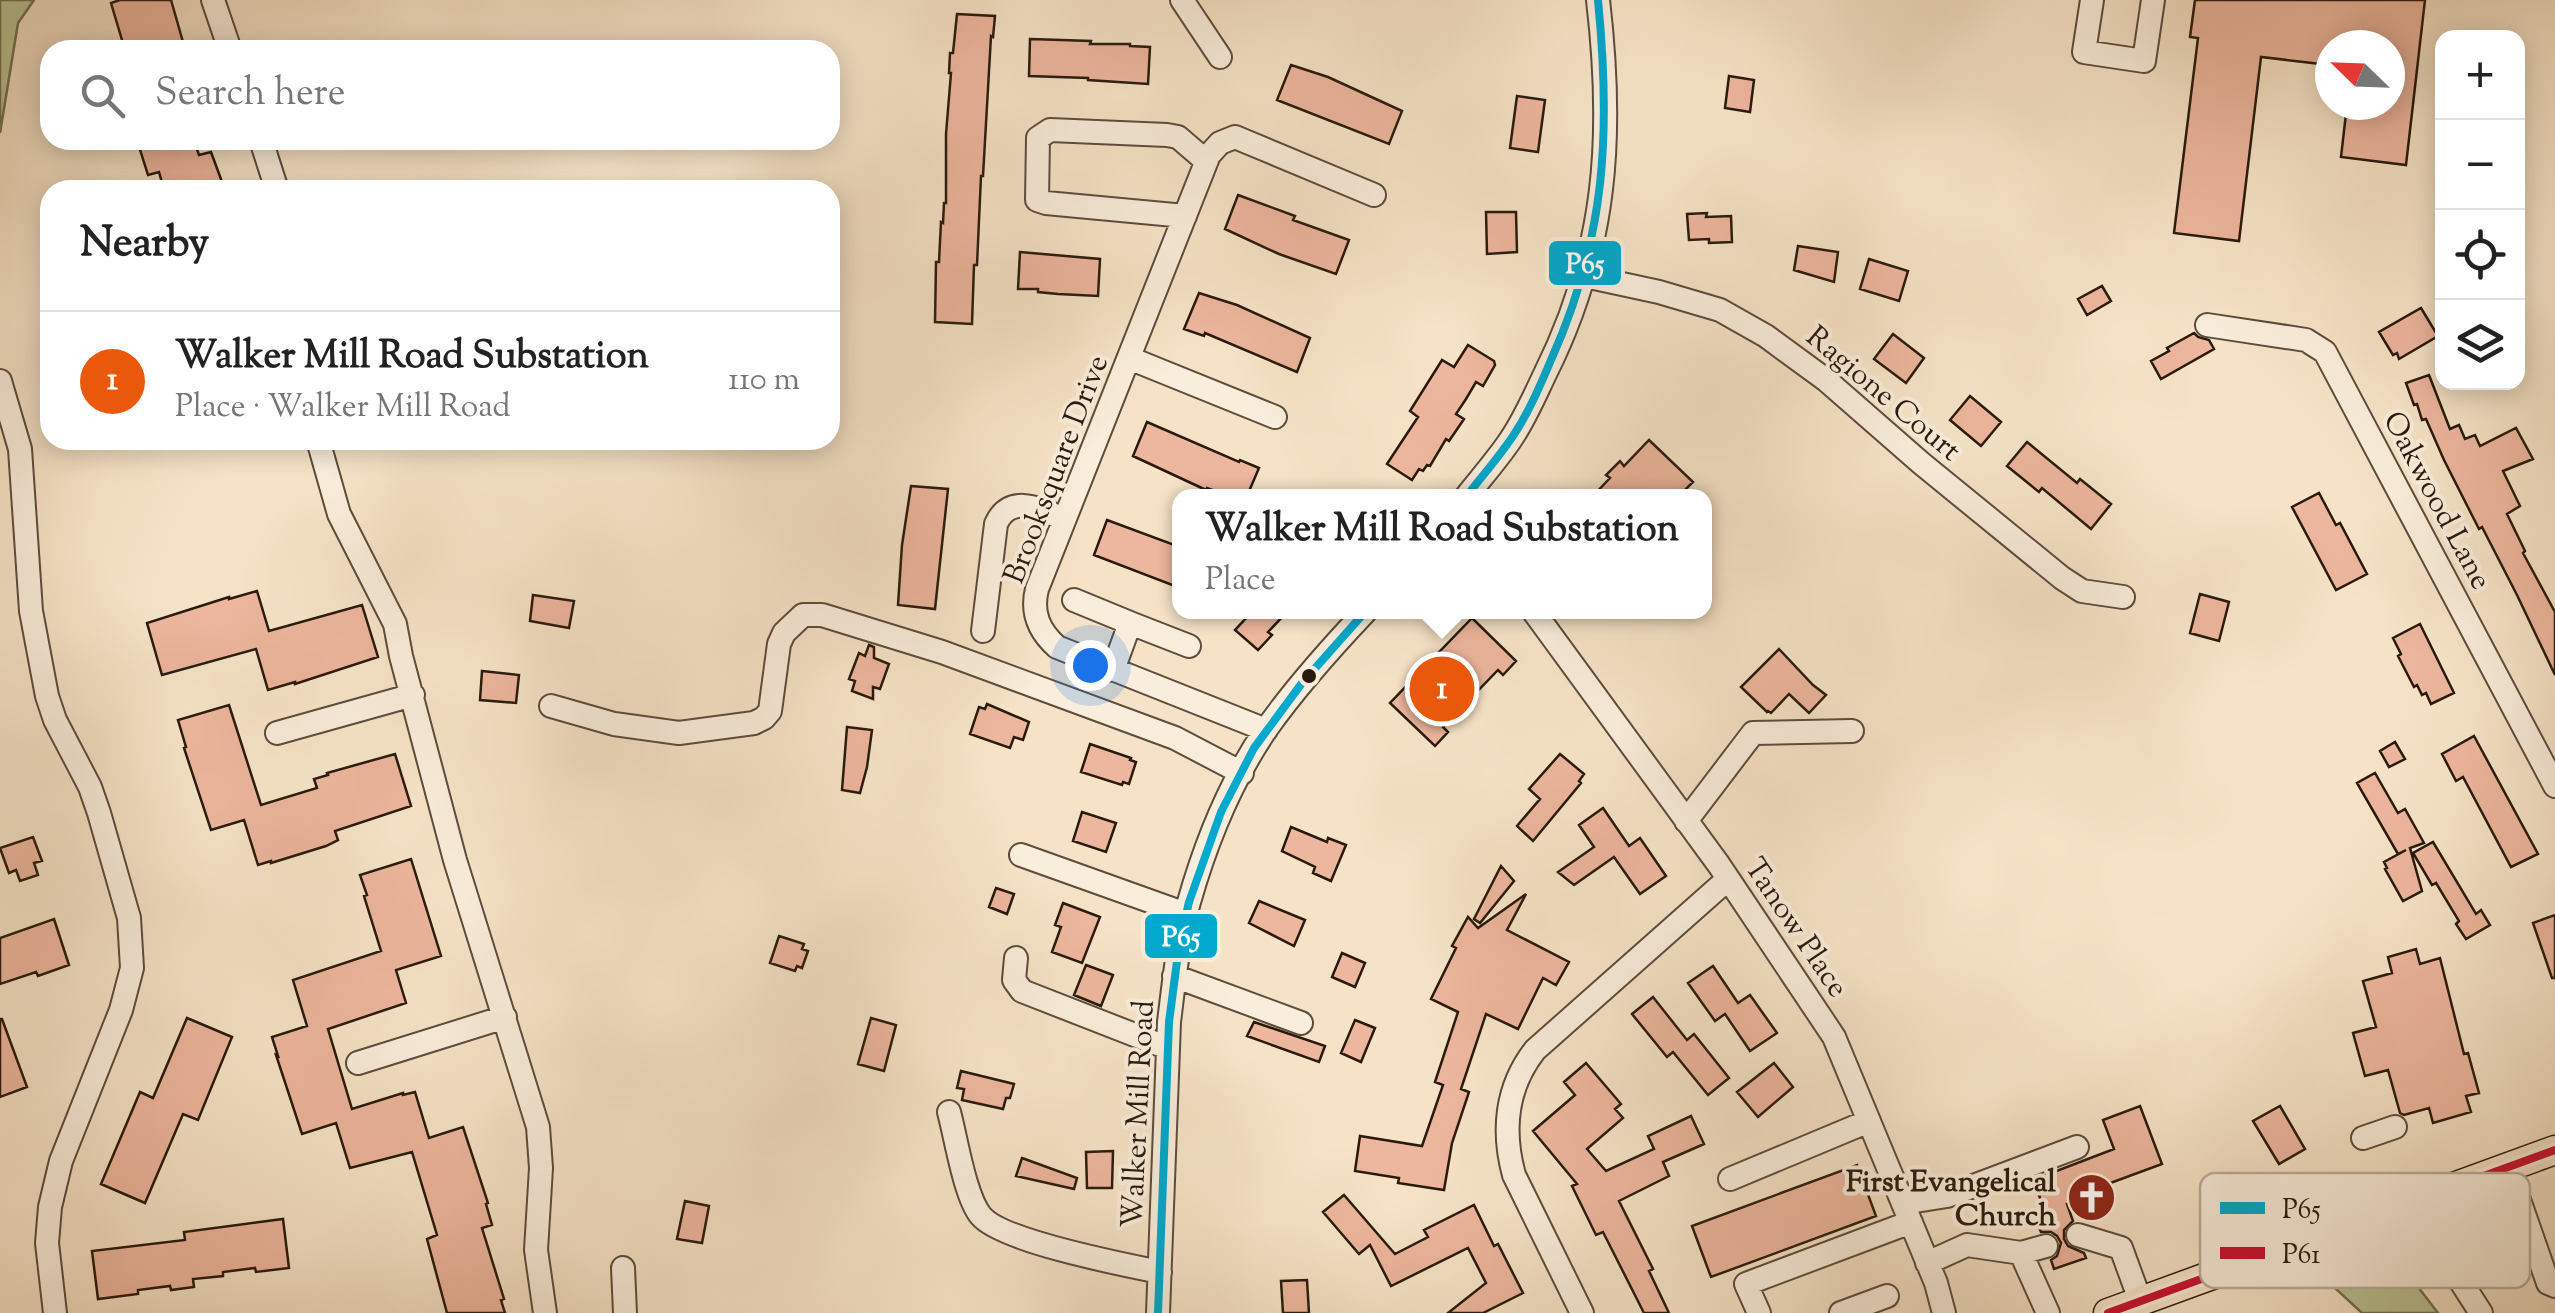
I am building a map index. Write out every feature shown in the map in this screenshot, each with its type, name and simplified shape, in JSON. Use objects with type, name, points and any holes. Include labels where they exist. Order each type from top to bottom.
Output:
[{"type":"main road","points":[[2494,1173],[2555,1150]]},
{"type":"main road","points":[[2108,1313],[2200,1278]]},
{"type":"street","points":[[213,0],[227,40]]},
{"type":"street","points":[[1182,0],[1220,57]]},
{"type":"street","points":[[1472,489],[1528,411],[1570,320],[1594,244],[1607,126],[1598,0]]},
{"type":"street","points":[[2092,0],[2084,52],[2144,61],[2154,0]]},
{"type":"street","points":[[1186,216],[1037,200],[1038,138],[1050,130],[1167,135],[1208,158],[1220,143],[1235,137],[1374,196]]},
{"type":"street","points":[[264,150],[275,180]]},
{"type":"street","name":"Brooksquare Drive","points":[[1208,158],[1034,601],[1037,622],[1057,647],[1266,730]]},
{"type":"street","name":"Ragione Court","points":[[1585,276],[1720,310],[1766,336],[1826,380],[2062,578],[2082,591],[2123,598]]},
{"type":"street","name":"Oakwood Lane","points":[[2207,325],[2306,340],[2325,352],[2555,786]]},
{"type":"street","points":[[1129,358],[1275,417]]},
{"type":"street","points":[[0,381],[31,611],[47,696],[100,813],[128,918],[132,968],[120,1010],[61,1162],[50,1206],[47,1243],[55,1313]]},
{"type":"street","points":[[321,450],[340,514],[395,624],[455,860],[538,1127],[536,1250],[545,1313]]},
{"type":"street","points":[[983,631],[996,524],[1001,513],[1020,506],[1064,519]]},
{"type":"street","points":[[1074,600],[1188,646]]},
{"type":"street","points":[[551,706],[614,724],[678,733],[754,724],[770,711],[784,633],[802,615],[822,615],[942,652],[1176,738],[1242,773]]},
{"type":"street","name":"Walker Mill Road","points":[[1158,1313],[1168,1048],[1174,976],[1186,914],[1217,825],[1266,730],[1358,619]]},
{"type":"street","name":"Tanow Place","points":[[1539,619],[1728,879],[1834,1037],[1928,1262],[1944,1313]]},
{"type":"street","points":[[1113,670],[1130,623]]},
{"type":"street","points":[[277,733],[413,696]]},
{"type":"street","points":[[1686,821],[1753,733],[1852,731]]},
{"type":"street","points":[[1021,855],[1186,914]]},
{"type":"street","points":[[1582,1313],[1514,1175],[1508,1152],[1508,1107],[1535,1050],[1728,879]]},
{"type":"street","points":[[1016,958],[1014,980],[1022,991],[1168,1048]]},
{"type":"street","points":[[1174,976],[1301,1023]]},
{"type":"street","points":[[358,1063],[505,1017]]},
{"type":"street","points":[[949,1112],[970,1196],[980,1216],[990,1224],[1029,1240],[1160,1272]]},
{"type":"street","points":[[1730,1179],[1869,1121]]},
{"type":"street","points":[[2362,1138],[2396,1127]]},
{"type":"street","points":[[1759,1313],[1746,1284],[1907,1212],[2077,1146]]},
{"type":"street","points":[[2508,1168],[2510,1173]]},
{"type":"street","points":[[2530,1231],[2548,1283],[2555,1286]]},
{"type":"street","points":[[2078,1235],[2121,1248],[2140,1300]]},
{"type":"street","points":[[1928,1262],[1967,1246],[2021,1253],[2046,1246]]},
{"type":"street","points":[[2021,1253],[2048,1313]]},
{"type":"street","points":[[623,1268],[626,1313]]},
{"type":"street","points":[[2464,1288],[2480,1313]]},
{"type":"street","points":[[1841,1313],[1887,1296]]},
{"type":"green space","points":[[0,0],[34,0],[18,23],[0,133]]},
{"type":"green space","points":[[2335,1288],[2419,1288],[2438,1313],[2362,1313]]},
{"type":"building","points":[[171,0],[182,40],[122,40],[111,3]]},
{"type":"building","points":[[2195,0],[2425,0],[2406,165],[2341,157],[2345,120],[2405,120],[2405,30],[2315,30],[2315,63],[2261,57],[2239,241],[2174,233],[2198,38],[2190,37]]},
{"type":"building","points":[[957,14],[995,16],[972,324],[935,322],[936,262],[946,203],[950,53]]},
{"type":"building","points":[[1030,39],[1150,47],[1148,84],[1029,76]]},
{"type":"building","points":[[1291,65],[1328,77],[1402,111],[1389,144],[1277,100]]},
{"type":"building","points":[[1729,76],[1754,80],[1750,112],[1725,108]]},
{"type":"building","points":[[1517,96],[1545,100],[1538,152],[1510,148]]},
{"type":"building","points":[[140,150],[197,150],[199,155],[211,152],[221,180],[161,180],[159,172],[148,175]]},
{"type":"building","points":[[1238,195],[1349,240],[1336,274],[1225,229]]},
{"type":"building","points":[[1486,212],[1516,212],[1517,252],[1487,254]]},
{"type":"building","points":[[1707,213],[1706,217],[1731,216],[1732,242],[1689,240],[1687,214]]},
{"type":"building","points":[[1798,246],[1838,252],[1834,282],[1794,270]]},
{"type":"building","points":[[1020,252],[1100,259],[1098,296],[1018,289]]},
{"type":"building","points":[[1869,259],[1908,271],[1899,301],[1860,289]]},
{"type":"building","points":[[2102,286],[2111,301],[2087,315],[2078,299]]},
{"type":"building","points":[[1199,293],[1237,305],[1310,338],[1297,372],[1205,333],[1204,336],[1184,329]]},
{"type":"building","points":[[2421,308],[2435,338],[2399,359],[2379,332]]},
{"type":"building","points":[[2194,333],[2209,340],[2214,349],[2161,379],[2151,361]]},
{"type":"building","points":[[1893,334],[1924,358],[1906,383],[1874,359]]},
{"type":"building","points":[[1468,345],[1495,365],[1483,386],[1476,382],[1456,414],[1464,419],[1449,441],[1446,439],[1430,466],[1419,469],[1412,480],[1387,464],[1418,417],[1410,411],[1442,360],[1454,367]]},
{"type":"building","points":[[2429,375],[2450,429],[2459,425],[2465,439],[2475,435],[2480,446],[2516,428],[2533,459],[2503,471],[2520,506],[2507,514],[2555,612],[2555,675],[2426,419],[2422,420],[2417,404],[2414,405],[2406,383]]},
{"type":"building","points":[[1970,396],[2001,422],[1981,446],[1950,420]]},
{"type":"building","points":[[1147,422],[1259,468],[1250,489],[1204,489],[1133,456]]},
{"type":"building","points":[[1649,440],[1693,482],[1686,489],[1600,489],[1610,478],[1606,475],[1620,461],[1624,466]]},
{"type":"building","points":[[2027,442],[2077,483],[2080,479],[2111,504],[2091,529],[2042,488],[2039,492],[2007,466]]},
{"type":"building","points":[[911,486],[948,489],[935,609],[898,605]]},
{"type":"building","points":[[2319,493],[2367,574],[2336,590],[2292,507]]},
{"type":"building","points":[[1107,520],[1172,544],[1172,585],[1094,555]]},
{"type":"building","points":[[257,591],[269,631],[362,605],[378,657],[268,690],[256,649],[162,675],[147,623]]},
{"type":"building","points":[[2200,594],[2229,602],[2219,641],[2190,633]]},
{"type":"building","points":[[533,595],[574,601],[569,628],[530,621]]},
{"type":"building","points":[[1245,619],[1280,619],[1258,650],[1235,630]]},
{"type":"building","points":[[1471,619],[1516,661],[1503,675],[1498,670],[1443,727],[1448,732],[1435,746],[1390,703]]},
{"type":"building","points":[[2420,624],[2454,693],[2431,704],[2426,693],[2422,695],[2417,685],[2414,687],[2393,638]]},
{"type":"building","points":[[869,645],[874,647],[874,658],[889,664],[880,689],[873,687],[873,699],[852,691],[855,681],[849,679],[859,653],[865,656]]},
{"type":"building","points":[[1779,649],[1826,695],[1809,713],[1789,694],[1771,713],[1767,712],[1741,687]]},
{"type":"building","points":[[482,671],[519,675],[516,703],[480,700]]},
{"type":"building","points":[[987,704],[1029,722],[1023,740],[1014,737],[1010,748],[970,734],[979,707],[985,709]]},
{"type":"building","points":[[229,705],[261,805],[317,788],[314,779],[327,773],[395,754],[411,806],[335,831],[338,840],[326,846],[258,865],[244,820],[211,830],[178,720]]},
{"type":"building","points":[[847,727],[872,730],[860,793],[842,790]]},
{"type":"building","points":[[2474,736],[2538,854],[2511,867],[2463,777],[2456,781],[2442,754]]},
{"type":"building","points":[[2395,742],[2405,759],[2389,767],[2380,751]]},
{"type":"building","points":[[1090,744],[1136,762],[1129,784],[1081,772]]},
{"type":"building","points":[[1560,754],[1584,774],[1581,783],[1533,841],[1517,826],[1540,799],[1529,789]]},
{"type":"building","points":[[2375,773],[2398,813],[2405,809],[2424,843],[2410,848],[2422,891],[2403,901],[2384,862],[2406,850],[2398,854],[2357,783]]},
{"type":"building","points":[[1603,808],[1629,846],[1640,838],[1666,876],[1640,894],[1614,857],[1574,885],[1558,872],[1594,847],[1579,825]]},
{"type":"building","points":[[1082,812],[1116,823],[1106,852],[1073,841]]},
{"type":"building","points":[[1291,827],[1327,842],[1328,838],[1346,845],[1331,881],[1313,873],[1315,867],[1282,851]]},
{"type":"building","points":[[33,837],[42,861],[34,863],[38,875],[20,881],[16,870],[9,873],[0,848]]},
{"type":"building","points":[[2433,842],[2476,914],[2481,910],[2490,925],[2466,939],[2436,883],[2432,885],[2413,853]]},
{"type":"building","points":[[411,859],[441,956],[396,970],[406,1003],[328,1029],[352,1109],[415,1092],[429,1138],[463,1127],[488,1203],[492,1225],[482,1228],[505,1313],[447,1313],[427,1239],[437,1235],[412,1152],[350,1168],[336,1123],[302,1134],[272,1037],[307,1026],[293,980],[381,951],[360,875]]},
{"type":"building","points":[[1501,866],[1514,881],[1480,923],[1474,919]]},
{"type":"building","points":[[996,888],[1014,894],[1007,914],[989,907]]},
{"type":"building","points":[[1526,894],[1507,930],[1569,962],[1556,985],[1543,978],[1518,1029],[1486,1014],[1461,1089],[1469,1092],[1452,1143],[1444,1190],[1355,1171],[1360,1136],[1422,1146],[1443,1085],[1435,1082],[1458,1012],[1431,999],[1456,948],[1452,946],[1468,917],[1478,928]]},
{"type":"building","points":[[1259,901],[1305,920],[1294,946],[1249,923]]},
{"type":"building","points":[[1063,903],[1100,917],[1082,963],[1052,952],[1061,927],[1055,925]]},
{"type":"building","points":[[2555,915],[2555,978],[2552,978],[2533,923]]},
{"type":"building","points":[[54,919],[69,965],[0,984],[0,938]]},
{"type":"building","points":[[779,936],[804,944],[802,949],[808,951],[802,968],[797,966],[795,971],[770,963]]},
{"type":"building","points":[[2416,949],[2420,964],[2440,958],[2464,1054],[2468,1053],[2479,1093],[2466,1096],[2471,1112],[2433,1123],[2429,1108],[2400,1113],[2388,1070],[2365,1076],[2353,1033],[2376,1027],[2363,981],[2392,973],[2388,957]]},
{"type":"building","points":[[1342,953],[1365,963],[1355,987],[1332,977]]},
{"type":"building","points":[[1086,965],[1113,975],[1101,1006],[1074,995]]},
{"type":"building","points":[[1713,966],[1738,1003],[1750,995],[1777,1033],[1750,1051],[1725,1014],[1715,1021],[1688,983]]},
{"type":"building","points":[[1653,997],[1687,1040],[1694,1034],[1729,1078],[1708,1095],[1673,1052],[1667,1057],[1632,1014]]},
{"type":"building","points":[[187,1018],[232,1037],[198,1120],[183,1114],[145,1203],[101,1184],[140,1092],[153,1098]]},
{"type":"building","points":[[871,1018],[896,1025],[884,1071],[858,1064]]},
{"type":"building","points":[[0,1019],[27,1087],[0,1097]]},
{"type":"building","points":[[1355,1020],[1375,1028],[1361,1062],[1341,1053]]},
{"type":"building","points":[[1254,1022],[1325,1046],[1319,1062],[1247,1036]]},
{"type":"building","points":[[1586,1063],[1621,1104],[1615,1109],[1623,1118],[1587,1149],[1606,1171],[1654,1149],[1648,1136],[1691,1116],[1704,1144],[1663,1162],[1669,1176],[1619,1201],[1653,1269],[1649,1271],[1669,1313],[1644,1313],[1603,1232],[1596,1235],[1572,1186],[1577,1184],[1533,1131],[1575,1095],[1564,1082]]},
{"type":"building","points":[[1774,1063],[1793,1087],[1758,1117],[1737,1092]]},
{"type":"building","points":[[961,1071],[1014,1084],[1003,1109],[962,1100],[964,1089],[957,1088]]},
{"type":"building","points":[[2140,1106],[2162,1164],[2067,1204],[2073,1221],[2064,1230],[2064,1239],[2086,1258],[2054,1269],[2051,1260],[2057,1256],[2061,1243],[2051,1232],[2041,1232],[2038,1225],[2049,1221],[2033,1180],[2114,1149],[2103,1120]]},
{"type":"building","points":[[2280,1106],[2305,1149],[2279,1164],[2253,1121]]},
{"type":"building","points":[[1113,1151],[1112,1188],[1087,1188],[1086,1152]]},
{"type":"building","points":[[1022,1158],[1077,1178],[1074,1189],[1016,1176]]},
{"type":"building","points":[[1857,1165],[1876,1216],[1711,1277],[1692,1226]]},
{"type":"building","points":[[1344,1195],[1395,1254],[1428,1237],[1424,1230],[1474,1205],[1523,1293],[1483,1313],[1448,1313],[1486,1283],[1468,1248],[1391,1286],[1370,1245],[1359,1254],[1323,1212]]},
{"type":"building","points":[[685,1201],[709,1206],[702,1243],[677,1239]]},
{"type":"building","points":[[283,1219],[289,1268],[223,1272],[223,1276],[193,1279],[194,1287],[138,1290],[138,1294],[98,1299],[92,1251],[185,1240],[184,1232]]},
{"type":"building","points":[[1307,1280],[1309,1313],[1283,1313],[1281,1281]]},
{"type":"transit line","name":"P65","points":[[1472,489],[1508,444],[1529,408],[1569,315],[1583,271],[1600,184],[1603,140],[1598,0]]},
{"type":"transit line","name":"P65","points":[[1158,1313],[1169,1022],[1189,902],[1221,812],[1254,748],[1302,683],[1359,619]]},
{"type":"transit line","name":"P61","points":[[2492,1173],[2555,1150]]},
{"type":"transit line","name":"P61","points":[[2108,1313],[2200,1279]]},
{"type":"place","name":"Walker Mill Road Substation","points":[[1442,689]]},
{"type":"place","name":"First Evangelical Church","points":[[2091,1198]]}]
